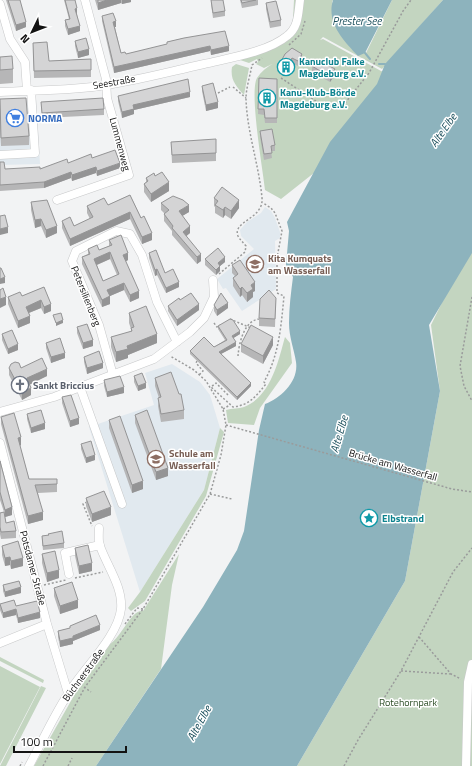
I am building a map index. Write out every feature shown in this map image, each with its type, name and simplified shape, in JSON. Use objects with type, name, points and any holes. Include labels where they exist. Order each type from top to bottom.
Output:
[{"type":"street","points":[[85,0],[96,35],[106,85]]},
{"type":"street","name":"Seestraße","points":[[0,92],[70,89],[106,85],[226,59],[268,47],[288,36],[297,22],[300,0]]},
{"type":"street","points":[[0,4],[10,39],[25,62],[35,153],[0,155]]},
{"type":"street","name":"Lummenweg","points":[[56,200],[128,175],[107,98],[106,85]]},
{"type":"street","name":"Petersilienberg","points":[[113,375],[99,325],[72,261],[76,251],[89,244],[116,231],[130,234],[142,255],[157,302],[176,342]]},
{"type":"street","points":[[0,412],[54,397],[154,359],[199,324],[208,312],[214,297],[213,280]]},
{"type":"street","points":[[80,387],[122,504]]},
{"type":"street","name":"Potsdamer Straße","points":[[0,443],[68,693]]},
{"type":"street","points":[[69,574],[65,553],[100,545],[99,528]]},
{"type":"street","points":[[15,543],[26,540]]},
{"type":"street","name":"Büchnerstraße","points":[[29,766],[68,693],[104,645],[115,626],[121,610],[120,596],[100,545]]},
{"type":"street","points":[[0,643],[48,624]]},
{"type":"street","points":[[466,766],[468,682],[472,664]]},
{"type":"path","points":[[281,78],[328,109],[341,108],[373,66],[403,10],[411,0]]},
{"type":"path","points":[[213,280],[245,252],[246,246],[238,237],[238,230],[245,220],[259,212],[263,203],[246,98],[252,65]]},
{"type":"path","points":[[218,93],[232,87],[246,98]]},
{"type":"path","points":[[166,350],[172,358],[200,375],[233,408],[249,403],[266,384],[264,382],[274,360],[279,343],[284,296],[277,293],[277,258],[282,231],[275,213],[271,208],[263,203]]},
{"type":"path","points":[[472,298],[460,366],[464,386],[472,401]]},
{"type":"path","points":[[228,321],[231,318],[253,329]]},
{"type":"path","points":[[238,356],[241,337],[248,327],[259,319]]},
{"type":"path","points":[[214,323],[217,327],[224,323]]},
{"type":"path","points":[[241,337],[243,341]]},
{"type":"path","points":[[273,341],[279,343]]},
{"type":"path","points":[[197,361],[196,363],[204,371],[200,375]]},
{"type":"path","points":[[211,387],[216,383],[229,394],[225,400]]},
{"type":"path","points":[[43,766],[85,687],[143,609],[210,494],[221,455],[226,425],[223,409],[211,387]]},
{"type":"path","points":[[223,409],[230,405]]},
{"type":"path","name":"Brücke am Wasserfall","points":[[226,425],[445,487],[472,492]]},
{"type":"path","points":[[210,494],[232,499]]},
{"type":"path","points":[[89,501],[83,504],[91,525],[99,528]]},
{"type":"path","points":[[344,766],[358,740],[401,671],[453,572],[472,548]]},
{"type":"path","points":[[42,585],[111,570]]},
{"type":"path","points":[[419,637],[451,674]]},
{"type":"path","points":[[401,671],[451,674],[468,682]]},
{"type":"path","points":[[85,687],[91,692]]},
{"type":"path","points":[[68,766],[72,758]]},
{"type":"shaded area","points":[[36,100],[40,164],[0,165],[0,102]]},
{"type":"shaded area","name":"Kita Kumquats am Wasserfall","points":[[265,207],[271,211],[280,232],[280,238],[275,241],[276,289],[242,311],[226,288],[223,289],[217,279],[254,249],[241,236],[240,230],[247,222],[261,213]]},
{"type":"shaded area","name":"Schule am Wasserfall","points":[[172,364],[200,382],[210,395],[220,428],[204,490],[140,592],[89,427],[154,405],[145,373]]},
{"type":"green space","points":[[294,0],[333,0],[332,2],[366,53],[392,0],[443,0],[382,69],[323,37],[320,40],[323,39],[381,71],[395,76],[324,165],[281,199],[265,190],[255,114],[255,86],[257,78],[264,69],[272,64],[264,68],[256,64],[258,62],[257,59],[249,63],[237,59],[289,33],[293,19]]},
{"type":"green space","points":[[236,64],[249,68],[244,95],[236,86],[232,76],[232,67]]},
{"type":"green space","name":"Rotehornpark","points":[[472,249],[472,766],[297,766],[405,581],[440,391],[431,325],[461,264]]},
{"type":"green space","points":[[285,337],[290,343],[292,363],[260,408],[254,425],[228,423],[226,410],[242,408],[253,402],[267,387],[276,367]]},
{"type":"green space","points":[[220,428],[224,432],[206,496],[145,601],[131,611],[128,608],[140,592],[204,490]]},
{"type":"green space","points":[[179,554],[172,585],[161,669],[96,766],[34,766],[80,685],[106,646],[116,638],[134,615],[143,611]]},
{"type":"green space","points":[[0,657],[44,680],[43,683],[0,661]]},
{"type":"green space","points":[[0,666],[40,687],[0,764]]},
{"type":"green space","points":[[41,686],[46,688],[6,766],[0,766]]},
{"type":"water","name":"Prester See","points":[[333,0],[392,0],[365,53],[358,56],[342,38],[334,24],[332,16],[331,8]]},
{"type":"water","name":"Alte Elbe","points":[[443,0],[472,0],[472,253],[429,325],[440,391],[405,581],[297,766],[96,766],[203,607],[237,550],[244,531],[259,430],[265,404],[277,398],[288,388],[295,376],[296,369],[289,328],[293,277],[286,265],[289,231],[287,222],[330,142],[377,84],[385,64]]},
{"type":"building","points":[[8,0],[20,0],[26,22],[16,25]]},
{"type":"building","points":[[65,0],[75,0],[77,8],[75,9],[80,26],[68,29],[65,20],[70,19]]},
{"type":"building","points":[[98,0],[107,0],[98,3]]},
{"type":"building","points":[[211,0],[223,0],[225,11],[213,13]]},
{"type":"building","points":[[241,0],[256,0],[242,3]]},
{"type":"building","points":[[276,1],[281,20],[270,22],[266,3]]},
{"type":"building","points":[[113,13],[116,21],[113,22],[121,53],[125,52],[126,54],[167,44],[167,42],[184,38],[225,31],[229,46],[211,50],[210,46],[114,67],[102,16]]},
{"type":"building","points":[[86,38],[89,49],[78,52],[75,41]]},
{"type":"building","points":[[47,42],[49,61],[91,59],[91,70],[34,71],[33,43]]},
{"type":"building","points":[[292,48],[302,54],[298,61],[292,58],[286,69],[279,65],[285,54]]},
{"type":"building","points":[[12,56],[13,69],[0,70],[0,57]]},
{"type":"building","points":[[316,59],[335,69],[330,77],[312,66]]},
{"type":"building","name":"Kanu-Klub-Börde Magdeburg e.V.","points":[[259,78],[277,79],[277,118],[265,118],[264,109],[258,109]]},
{"type":"building","points":[[188,79],[190,92],[133,105],[134,109],[122,112],[118,96]]},
{"type":"building","points":[[213,83],[218,102],[206,105],[202,86]]},
{"type":"building","name":"NORMA","points":[[26,98],[29,136],[1,138],[0,99]]},
{"type":"building","points":[[103,98],[104,109],[42,113],[41,102]]},
{"type":"building","points":[[272,129],[275,145],[271,146],[272,153],[264,154],[260,131]]},
{"type":"building","points":[[216,139],[216,153],[172,155],[171,142]]},
{"type":"building","points":[[115,150],[120,163],[97,171],[96,167],[72,175],[71,172],[44,182],[0,185],[0,162],[4,162],[5,169],[40,167],[40,169],[67,159],[68,163],[91,154],[92,158]]},
{"type":"building","points":[[162,172],[169,182],[151,194],[144,184],[148,181],[146,178],[154,173],[155,176]]},
{"type":"building","points":[[222,187],[239,200],[231,211],[225,207],[223,210],[215,205],[218,201],[214,198]]},
{"type":"building","points":[[130,195],[141,218],[144,216],[152,233],[142,237],[130,212],[70,239],[62,221],[70,217],[74,226],[93,217],[87,206],[104,198],[108,205]]},
{"type":"building","points":[[173,196],[183,200],[189,205],[179,211],[190,226],[183,232],[201,254],[197,257],[172,228],[173,226],[164,214],[169,210],[161,203]]},
{"type":"building","points":[[47,200],[57,226],[46,230],[41,219],[35,220],[31,202]]},
{"type":"building","points":[[5,215],[8,227],[0,229],[0,216]]},
{"type":"building","points":[[121,235],[128,253],[123,255],[139,291],[130,295],[124,283],[107,290],[110,296],[102,300],[82,257],[90,254],[88,249],[97,245],[99,250],[112,245],[109,240]],"holes":[[[110,252],[119,274],[103,281],[94,259]]]},
{"type":"building","points":[[218,248],[225,257],[218,263],[220,266],[216,270],[205,259]]},
{"type":"building","points":[[156,250],[165,273],[173,269],[179,282],[166,288],[157,269],[155,270],[149,253]]},
{"type":"building","points":[[240,260],[255,282],[251,285],[253,289],[247,293],[242,287],[240,289],[233,278],[238,274],[232,265]]},
{"type":"building","points":[[0,268],[5,277],[0,279]]},
{"type":"building","points":[[44,287],[51,304],[44,307],[41,300],[26,307],[30,316],[18,321],[8,297],[20,292],[22,296]]},
{"type":"building","points":[[3,288],[6,297],[0,299],[0,290]]},
{"type":"building","points":[[269,290],[276,298],[275,319],[259,318],[260,299]]},
{"type":"building","points":[[191,293],[199,304],[177,320],[168,306],[179,298],[180,300]]},
{"type":"building","points":[[221,293],[228,303],[217,310],[214,305]]},
{"type":"building","points":[[146,306],[157,334],[127,346],[128,349],[116,352],[111,337],[132,331],[131,328],[134,327],[129,313]]},
{"type":"building","points":[[61,313],[63,320],[56,323],[53,315]]},
{"type":"building","points":[[230,319],[233,320],[240,331],[232,336],[236,342],[219,352],[251,383],[237,397],[190,351],[204,337],[214,347],[227,340],[218,326]]},
{"type":"building","points":[[87,324],[93,340],[83,343],[77,327]]},
{"type":"building","points":[[251,325],[273,337],[263,356],[241,344]]},
{"type":"building","points":[[12,330],[18,344],[8,349],[2,334]]},
{"type":"building","points":[[60,338],[65,353],[51,357],[46,343]]},
{"type":"building","points":[[99,351],[103,363],[87,368],[84,357]]},
{"type":"building","points":[[42,358],[47,369],[27,378],[31,388],[22,393],[9,368],[11,364],[15,362],[19,363],[21,368]]},
{"type":"building","points":[[171,372],[179,394],[181,394],[184,410],[161,414],[158,398],[161,397],[155,378]]},
{"type":"building","points":[[142,373],[146,383],[138,386],[134,376]]},
{"type":"building","points":[[120,376],[124,387],[107,392],[104,380]]},
{"type":"building","points":[[71,395],[79,418],[70,421],[62,397]]},
{"type":"building","points":[[41,410],[45,423],[31,428],[27,414]]},
{"type":"building","points":[[147,410],[168,468],[156,472],[135,415]]},
{"type":"building","points":[[14,413],[21,437],[18,438],[29,479],[57,479],[57,484],[35,485],[43,512],[28,516],[1,417]]},
{"type":"building","points":[[120,416],[143,481],[132,485],[109,420]]},
{"type":"building","points":[[91,441],[95,455],[86,458],[81,444]]},
{"type":"building","points":[[0,461],[12,507],[5,510],[0,492]]},
{"type":"building","points":[[104,491],[111,507],[92,514],[86,498]]},
{"type":"building","points":[[4,512],[6,523],[14,521],[16,531],[1,532],[0,513]]},
{"type":"building","points":[[62,531],[64,543],[43,546],[42,536]]},
{"type":"building","points":[[18,541],[23,558],[11,561],[10,557],[5,558],[2,546]]},
{"type":"building","points":[[88,545],[92,563],[79,566],[75,548]]},
{"type":"building","points":[[55,551],[59,570],[47,573],[42,554]]},
{"type":"building","points":[[19,581],[21,587],[5,592],[3,585]]},
{"type":"building","points":[[72,582],[78,600],[60,606],[54,588]]},
{"type":"building","points":[[14,600],[16,606],[37,601],[40,612],[18,618],[16,609],[3,613],[0,604]]},
{"type":"building","points":[[96,615],[100,625],[73,636],[73,638],[60,641],[58,631],[70,628],[70,626]]},
{"type":"waterway","points":[[365,53],[370,59]]},
{"type":"waterway","points":[[379,64],[385,64]]},
{"type":"place","name":"Kanuclub Falke Magdeburg e.V.","points":[[286,67]]},
{"type":"place","name":"Kanu-Klub-Börde Magdeburg e.V.","points":[[267,98]]},
{"type":"place","name":"NORMA","points":[[15,118]]},
{"type":"place","name":"Kita Kumquats am Wasserfall","points":[[255,264]]},
{"type":"place","name":"Sankt Briccius","points":[[20,385]]},
{"type":"place","name":"Schule am Wasserfall","points":[[156,459]]},
{"type":"place","name":"Elbstrand","points":[[369,518]]}]
